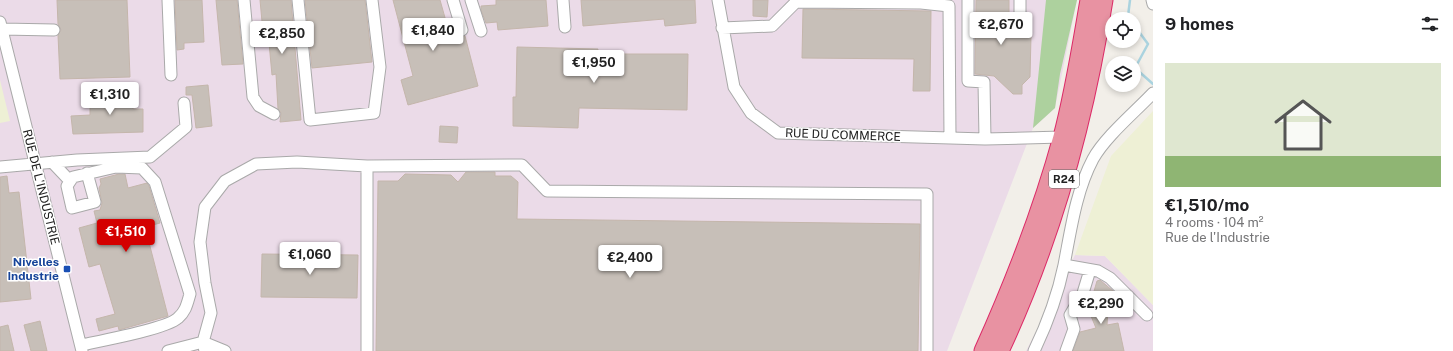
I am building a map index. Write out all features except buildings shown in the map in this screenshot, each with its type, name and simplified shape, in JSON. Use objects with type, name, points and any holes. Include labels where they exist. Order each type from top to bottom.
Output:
[{"type":"highway","name":"R24","points":[[983,351],[1030,237],[1062,137],[1081,48],[1089,0]]},
{"type":"highway","name":"R24","points":[[1000,351],[1014,322],[1044,241],[1076,143],[1096,50],[1104,0]]},
{"type":"street","points":[[168,0],[171,75]]},
{"type":"street","points":[[244,0],[253,97],[259,106],[274,114]]},
{"type":"street","points":[[298,0],[310,120],[374,113],[380,67],[372,0]]},
{"type":"street","points":[[454,0],[462,30]]},
{"type":"street","points":[[471,0],[481,31]]},
{"type":"street","points":[[562,0],[566,27]]},
{"type":"street","name":"RUE DU COMMERCE","points":[[718,0],[734,87],[751,113],[778,133],[985,139],[1062,137]]},
{"type":"street","points":[[968,0],[968,81],[984,82],[985,139]]},
{"type":"street","points":[[1020,0],[1020,20]]},
{"type":"street","points":[[1152,0],[1153,4]]},
{"type":"street","points":[[722,28],[772,26],[796,2],[922,3],[949,6],[950,138]]},
{"type":"street","points":[[1,26],[54,30]]},
{"type":"street","name":"RUE DE L'INDUSTRIE","points":[[1,26],[81,348]]},
{"type":"street","points":[[1034,351],[1052,310],[1064,265],[1075,209],[1087,171],[1094,157],[1102,146],[1153,93]]},
{"type":"street","points":[[0,168],[52,162],[150,157],[186,127],[184,103]]},
{"type":"street","points":[[52,162],[70,181]]},
{"type":"street","points":[[204,347],[211,313],[205,283],[200,242],[205,206],[225,181],[256,164],[297,162],[367,166],[522,165],[547,192],[927,194],[927,351]]},
{"type":"street","points":[[367,166],[367,351]]},
{"type":"street","points":[[81,348],[161,326],[178,319],[186,310],[190,294],[155,182],[142,168],[116,167],[87,173],[73,177],[67,186],[72,208],[95,202],[87,173]]},
{"type":"street","points":[[1064,265],[1098,271],[1110,278],[1147,315]]},
{"type":"street","points":[[1066,351],[1074,329],[1070,315],[1083,293],[1090,270]]},
{"type":"street","points":[[168,351],[204,347],[225,351]]},
{"type":"shaded area","points":[[0,0],[1077,0],[1055,108],[1033,128],[947,351],[0,351]]},
{"type":"shaded area","points":[[1075,255],[1105,256],[1153,305],[1153,351],[1026,351]]},
{"type":"green space","points":[[1046,0],[1077,0],[1060,74],[1055,108],[1033,128]]},
{"type":"green space","points":[[0,80],[10,121],[0,123]]},
{"type":"green space","points":[[1153,111],[1153,305],[1105,256],[1075,255],[1111,156]]},
{"type":"waterway","points":[[1128,12],[1130,0]]},
{"type":"waterway","points":[[1141,34],[1148,44],[1135,68],[1153,84]]},
{"type":"place","name":"Nivelles Industrie","points":[[67,269]]}]
